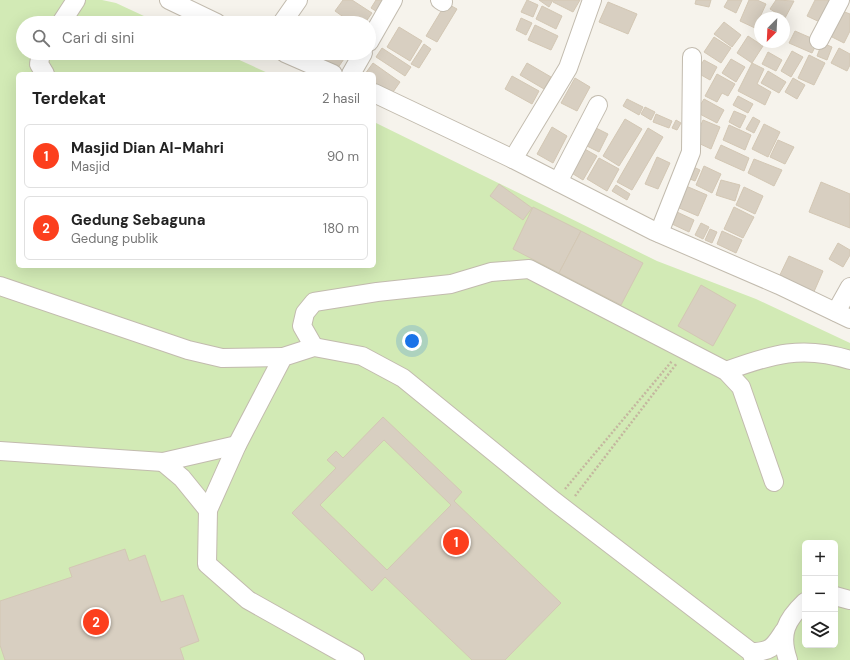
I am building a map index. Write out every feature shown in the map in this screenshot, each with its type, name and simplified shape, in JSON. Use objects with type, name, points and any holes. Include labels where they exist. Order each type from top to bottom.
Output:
[{"type":"street","points":[[66,16],[76,0]]},
{"type":"street","points":[[169,0],[203,16]]},
{"type":"street","points":[[287,16],[298,0]]},
{"type":"street","points":[[376,30],[393,0]]},
{"type":"street","points":[[513,159],[568,68],[592,0]]},
{"type":"street","points":[[819,40],[840,0]]},
{"type":"street","points":[[659,234],[690,152],[692,57]]},
{"type":"street","points":[[39,60],[38,64],[44,72]]},
{"type":"street","points":[[300,60],[328,72]]},
{"type":"street","points":[[352,72],[359,60]]},
{"type":"street","points":[[376,94],[513,159],[659,234],[779,285],[843,315],[850,287]]},
{"type":"street","points":[[558,182],[598,105]]},
{"type":"street","points":[[314,347],[302,326],[305,313],[314,302],[377,292],[451,284],[490,272],[529,269],[726,371],[741,387],[774,482]]},
{"type":"street","points":[[0,286],[188,350],[222,358],[283,357],[314,347],[362,356],[403,378],[560,505],[753,656],[773,647],[784,631],[792,614],[802,605]]},
{"type":"street","points":[[726,371],[760,358],[794,351],[830,354],[850,360]]},
{"type":"street","points":[[283,357],[236,445],[208,510],[208,564],[248,600],[355,660]]},
{"type":"street","points":[[0,451],[163,462],[236,445]]},
{"type":"street","points":[[163,462],[182,478],[208,510]]},
{"type":"street","points":[[838,597],[850,600]]},
{"type":"street","points":[[784,631],[784,648],[788,660]]},
{"type":"path","points":[[560,505],[685,349]]},
{"type":"path","points":[[560,505],[685,349]]},
{"type":"green space","points":[[0,0],[102,0],[116,3],[144,16],[16,16],[16,60],[239,60],[266,72],[16,72],[16,268],[376,268],[376,123],[657,261],[756,299],[850,343],[850,660],[0,660]]},
{"type":"building","points":[[343,0],[352,0],[372,13],[370,16],[342,16],[335,11]]},
{"type":"building","points":[[376,0],[391,0],[382,15],[371,8]]},
{"type":"building","points":[[527,0],[538,5],[533,17],[521,12]]},
{"type":"building","points":[[539,0],[553,0],[549,7]]},
{"type":"building","points":[[554,0],[580,0],[573,12],[553,2]]},
{"type":"building","points":[[696,0],[711,0],[709,7],[695,4]]},
{"type":"building","points":[[728,0],[742,0],[736,13],[724,7]]},
{"type":"building","points":[[749,0],[757,0],[766,4],[762,12],[754,12],[754,28],[740,21]]},
{"type":"building","points":[[776,0],[794,1],[788,12],[775,12],[770,9]]},
{"type":"building","points":[[815,0],[836,0],[824,24],[807,16]]},
{"type":"building","points":[[608,2],[637,14],[628,34],[599,22]]},
{"type":"building","points":[[446,3],[457,9],[437,42],[426,36]]},
{"type":"building","points":[[542,6],[562,16],[556,29],[536,19]]},
{"type":"building","points":[[842,11],[850,14],[850,31],[844,43],[830,36]]},
{"type":"building","points":[[521,18],[532,23],[526,35],[516,30]]},
{"type":"building","points":[[724,22],[741,35],[732,47],[714,34]]},
{"type":"building","points":[[535,25],[558,36],[551,50],[528,40]]},
{"type":"building","points":[[399,27],[422,41],[410,61],[387,47]]},
{"type":"building","points":[[795,31],[818,41],[812,53],[790,43]]},
{"type":"building","points":[[748,36],[754,40],[754,48],[762,48],[752,63],[737,53]]},
{"type":"building","points":[[714,37],[731,48],[721,63],[704,52]]},
{"type":"building","points":[[822,43],[832,47],[827,60],[817,56]]},
{"type":"building","points":[[424,44],[431,49],[419,68],[411,64]]},
{"type":"building","points":[[382,48],[411,67],[405,76],[376,57]]},
{"type":"building","points":[[839,48],[850,54],[850,65],[847,71],[831,63]]},
{"type":"building","points":[[792,51],[803,57],[791,77],[781,71]]},
{"type":"building","points":[[768,52],[782,60],[776,71],[762,64]]},
{"type":"building","points":[[809,55],[825,63],[814,85],[798,78]]},
{"type":"building","points":[[731,59],[745,67],[736,82],[722,73]]},
{"type":"building","points":[[316,60],[343,60],[335,72]]},
{"type":"building","points":[[704,60],[717,67],[710,80],[696,72]]},
{"type":"building","points":[[373,63],[400,82],[391,95],[376,85],[376,72],[366,72]]},
{"type":"building","points":[[527,63],[551,77],[544,89],[520,75]]},
{"type":"building","points":[[752,63],[764,69],[757,84],[771,92],[765,105],[738,91]]},
{"type":"building","points":[[768,71],[786,82],[779,93],[761,83]]},
{"type":"building","points":[[717,74],[735,84],[728,96],[722,93],[717,102],[705,96]]},
{"type":"building","points":[[512,76],[539,91],[532,104],[505,89]]},
{"type":"building","points":[[575,78],[590,87],[577,111],[561,103]]},
{"type":"building","points":[[793,78],[805,85],[797,99],[785,92]]},
{"type":"building","points":[[738,96],[753,104],[748,113],[733,105]]},
{"type":"building","points":[[627,99],[643,107],[639,115],[623,106]]},
{"type":"building","points":[[704,99],[724,110],[717,123],[696,112]]},
{"type":"building","points":[[645,107],[655,112],[651,120],[641,114]]},
{"type":"building","points":[[734,111],[746,116],[740,128],[729,122]]},
{"type":"building","points":[[656,114],[672,121],[669,128],[653,122]]},
{"type":"building","points":[[753,117],[760,121],[754,133],[746,129]]},
{"type":"building","points":[[625,119],[642,129],[619,166],[603,156]]},
{"type":"building","points":[[676,120],[681,123],[677,130],[672,128]]},
{"type":"building","points":[[703,120],[720,127],[711,149],[694,141]]},
{"type":"building","points":[[764,124],[780,132],[768,157],[752,149]]},
{"type":"building","points":[[729,125],[751,135],[745,150],[723,140]]},
{"type":"building","points":[[552,127],[567,136],[553,163],[537,154]]},
{"type":"building","points":[[594,127],[608,134],[599,152],[585,145]]},
{"type":"building","points":[[648,128],[663,137],[632,190],[617,182]]},
{"type":"building","points":[[778,140],[794,147],[785,164],[770,157]]},
{"type":"building","points":[[721,145],[749,158],[744,171],[715,158]]},
{"type":"building","points":[[583,148],[597,156],[583,180],[570,172]]},
{"type":"building","points":[[657,157],[670,163],[658,189],[645,184]]},
{"type":"building","points":[[599,158],[619,169],[607,191],[587,179]]},
{"type":"building","points":[[754,159],[782,170],[774,186],[748,173]]},
{"type":"building","points":[[689,165],[700,170],[695,181],[685,177]]},
{"type":"building","points":[[704,166],[721,174],[712,193],[696,185]]},
{"type":"building","points":[[721,180],[740,185],[735,201],[716,195]]},
{"type":"building","points":[[821,182],[850,194],[850,228],[809,212]]},
{"type":"building","points":[[499,184],[532,208],[523,220],[490,196]]},
{"type":"building","points":[[616,185],[630,194],[627,200],[612,191]]},
{"type":"building","points":[[686,186],[707,195],[698,216],[677,207]]},
{"type":"building","points":[[744,187],[763,196],[755,214],[736,205]]},
{"type":"building","points":[[533,207],[581,231],[559,273],[513,249]]},
{"type":"building","points":[[734,207],[754,217],[743,238],[724,229]]},
{"type":"building","points":[[677,212],[694,220],[689,232],[672,224]]},
{"type":"building","points":[[701,223],[709,227],[703,239],[695,235]]},
{"type":"building","points":[[710,229],[717,232],[712,243],[705,240]]},
{"type":"building","points":[[581,231],[643,263],[621,305],[559,273]]},
{"type":"building","points":[[722,231],[742,240],[736,253],[717,244]]},
{"type":"building","points":[[838,243],[850,250],[850,255],[843,267],[829,259]]},
{"type":"building","points":[[789,256],[823,271],[813,294],[778,279]]},
{"type":"building","points":[[701,285],[736,305],[713,346],[678,326]]},
{"type":"building","points":[[383,417],[462,492],[454,501],[561,603],[505,660],[472,660],[385,577],[372,591],[292,513],[336,468],[327,460],[336,451],[343,458]],"holes":[[[384,440],[451,505],[387,570],[320,505]]]},
{"type":"building","points":[[125,549],[129,561],[145,555],[161,602],[183,595],[199,641],[180,648],[184,660],[5,660],[0,645],[0,601],[72,577],[69,568]]},
{"type":"place","name":"Masjid Dian Al-Mahri","points":[[456,542]]},
{"type":"place","name":"Gedung Sebaguna","points":[[96,622]]}]
